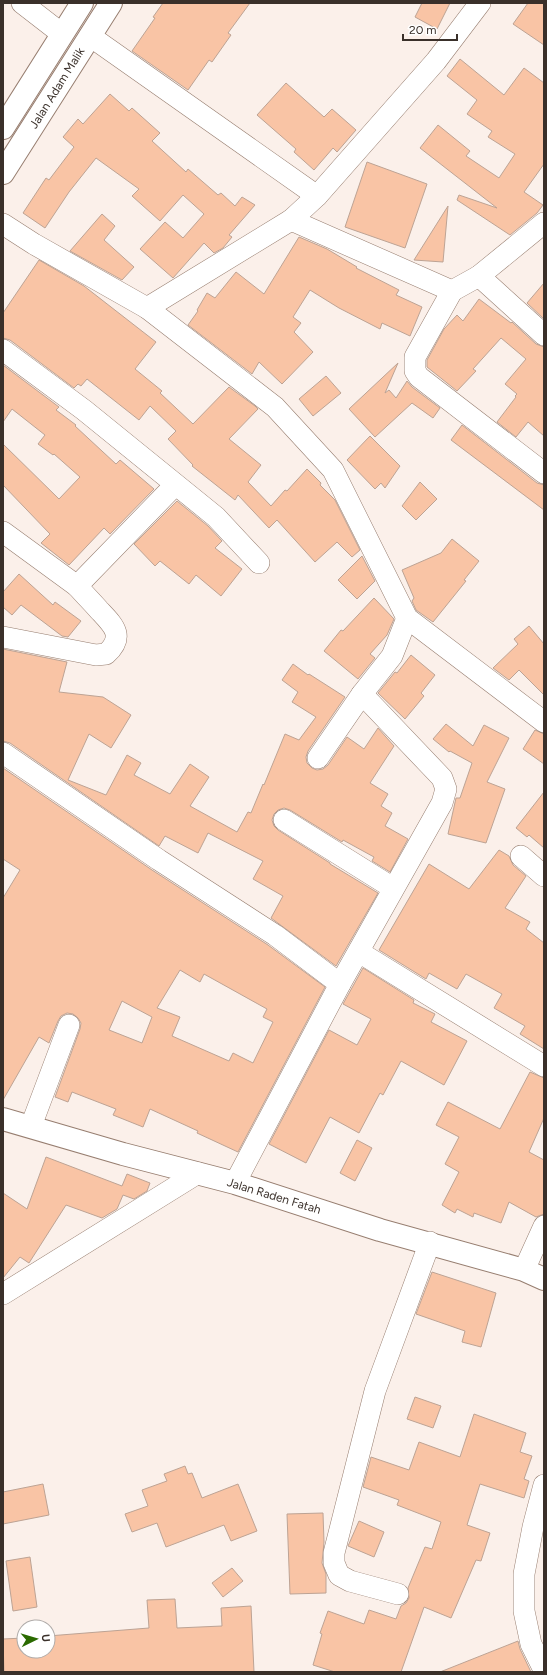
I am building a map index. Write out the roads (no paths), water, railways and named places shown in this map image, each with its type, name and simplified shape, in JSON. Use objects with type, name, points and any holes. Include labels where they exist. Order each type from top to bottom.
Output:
[{"type":"main road","name":"Jalan Adam Malik","points":[[3,128],[82,3]]},
{"type":"main road","name":"Jalan Adam Malik","points":[[3,174],[111,3]]},
{"type":"main road","name":"Jalan Raden Fatah","points":[[3,1119],[123,1154],[235,1183],[380,1230],[430,1242],[524,1270],[544,1279]]},
{"type":"street","points":[[22,3],[62,34]]},
{"type":"street","points":[[147,308],[291,220],[317,196],[436,61],[480,3]]},
{"type":"street","points":[[90,36],[317,196]]},
{"type":"street","points":[[291,220],[452,291]]},
{"type":"street","points":[[3,224],[34,244],[147,308],[275,406],[333,470],[407,618],[544,722]]},
{"type":"street","points":[[542,228],[479,276],[452,291],[415,357],[415,371],[419,377],[544,473]]},
{"type":"street","points":[[479,276],[544,335]]},
{"type":"street","points":[[3,350],[84,410],[216,517],[259,562]]},
{"type":"street","points":[[77,586],[175,484]]},
{"type":"street","points":[[3,532],[77,586],[115,626],[117,637],[116,643],[106,654],[96,654],[3,637]]},
{"type":"street","points":[[318,758],[362,694],[392,656],[407,618]]},
{"type":"street","points":[[235,1183],[340,984],[442,804],[446,789],[442,778],[362,694]]},
{"type":"street","points":[[3,753],[127,838],[274,935],[340,984]]},
{"type":"street","points":[[284,820],[394,888]]},
{"type":"street","points":[[521,856],[544,876]]},
{"type":"street","points":[[359,952],[544,1066]]},
{"type":"street","points":[[31,1126],[69,1025]]},
{"type":"street","points":[[3,1294],[198,1173]]},
{"type":"street","points":[[524,1270],[544,1226]]},
{"type":"street","points":[[398,1594],[350,1581],[339,1575],[334,1563],[334,1553],[375,1391],[430,1242]]},
{"type":"street","points":[[544,1485],[533,1527],[524,1574],[524,1611],[531,1644],[544,1670]]}]
